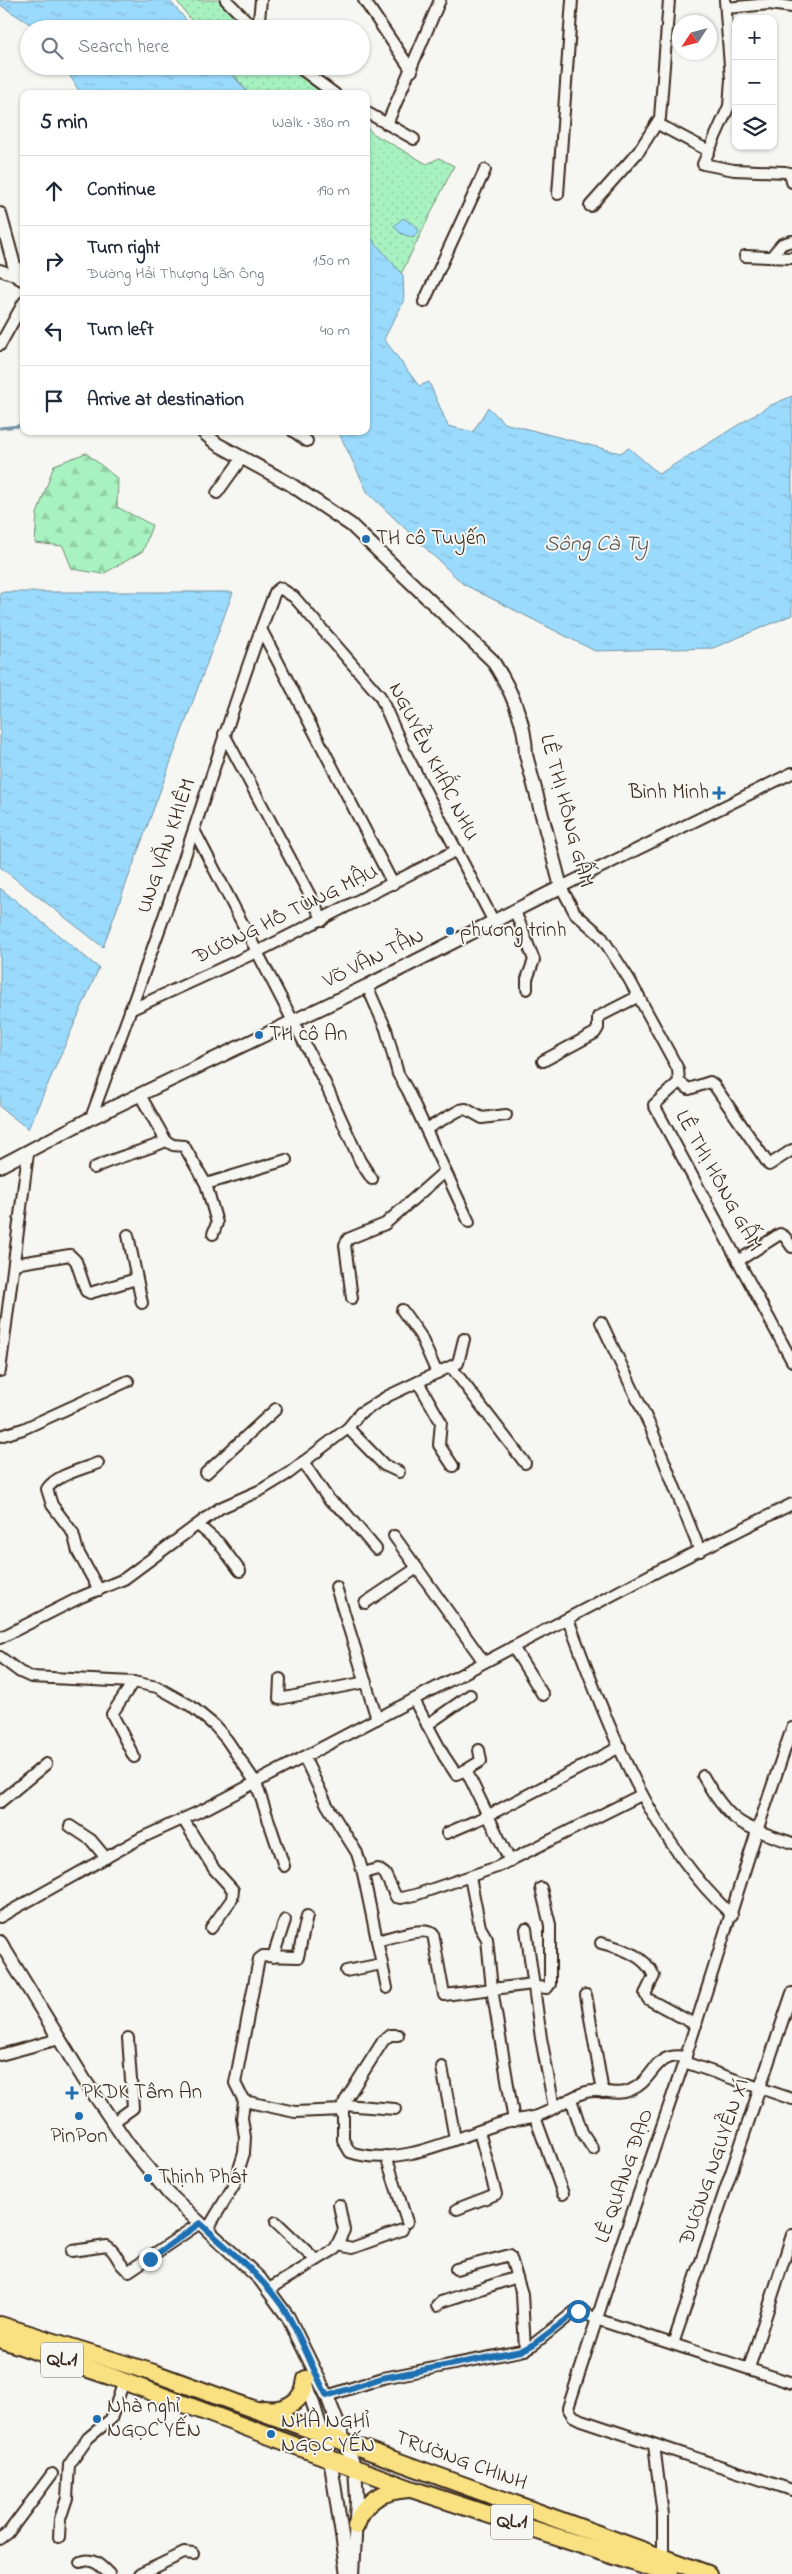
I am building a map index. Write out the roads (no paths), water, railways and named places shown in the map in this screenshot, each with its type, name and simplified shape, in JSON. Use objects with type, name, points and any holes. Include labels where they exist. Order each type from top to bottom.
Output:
[{"type":"highway","name":"TRƯỜNG CHINH","points":[[0,2325],[154,2373],[708,2574]]},
{"type":"highway","name":"TRƯỜNG CHINH","points":[[0,2339],[124,2381],[411,2489],[669,2574]]},
{"type":"highway","points":[[248,2407],[270,2410],[294,2403],[305,2390],[306,2379]]},
{"type":"highway","points":[[356,2526],[364,2507],[375,2497],[390,2491],[411,2489]]},
{"type":"street","points":[[226,0],[247,20]]},
{"type":"street","points":[[258,20],[261,0]]},
{"type":"street","points":[[364,0],[412,71]]},
{"type":"street","points":[[388,124],[412,71],[440,0]]},
{"type":"street","points":[[558,194],[572,0]]},
{"type":"street","points":[[590,206],[639,151],[658,124],[662,108],[666,63],[669,0]]},
{"type":"street","points":[[791,176],[734,170],[703,164],[729,106],[731,80],[726,4],[768,4],[792,7]]},
{"type":"street","points":[[309,75],[330,90]]},
{"type":"street","points":[[370,114],[414,138]]},
{"type":"street","points":[[658,124],[709,150]]},
{"type":"street","points":[[424,302],[485,170]]},
{"type":"street","points":[[0,214],[20,278]]},
{"type":"street","points":[[771,257],[782,244],[792,241]]},
{"type":"street","points":[[745,256],[792,258]]},
{"type":"street","points":[[0,270],[20,278]]},
{"type":"street","points":[[0,344],[20,309]]},
{"type":"street","name":"LÊ THỊ HỒNG GẤM","points":[[207,435],[217,444],[290,484],[351,525],[492,660],[507,687],[521,723],[526,740],[526,755],[561,887],[575,913],[601,936],[639,996],[678,1069],[679,1082],[654,1105],[792,1361]]},
{"type":"street","points":[[299,435],[307,441]]},
{"type":"street","points":[[217,494],[242,458]]},
{"type":"street","name":"UNG VĂN KHIÊM","points":[[91,1118],[194,830],[224,734],[261,629],[275,592],[280,588]]},
{"type":"street","name":"NGUYỄN KHẮC NHU","points":[[280,588],[294,597],[375,688],[404,750],[494,922]]},
{"type":"street","points":[[261,629],[392,884]]},
{"type":"street","points":[[224,734],[323,920]]},
{"type":"street","name":"VÕ VĂN TẦN","points":[[3,1162],[28,1153],[91,1118],[367,986],[561,887],[792,774]]},
{"type":"street","points":[[194,830],[325,1083],[360,1161],[372,1179]]},
{"type":"street","name":"ĐƯỜNG HỒ TÙNG MẬU","points":[[130,1010],[258,952],[457,850]]},
{"type":"street","points":[[515,911],[534,960],[527,979],[528,988]]},
{"type":"street","points":[[367,986],[386,1029],[398,1074],[469,1222]]},
{"type":"street","points":[[543,1061],[595,1033],[598,1028],[598,1017],[639,996]]},
{"type":"street","points":[[679,1082],[689,1089],[704,1083],[714,1085],[770,1165],[792,1150]]},
{"type":"street","points":[[140,1095],[166,1141],[173,1145],[184,1146],[206,1184],[217,1223],[213,1234]]},
{"type":"street","points":[[426,1129],[460,1110],[466,1109],[482,1118],[506,1115]]},
{"type":"street","points":[[94,1168],[110,1160],[140,1152],[166,1141]]},
{"type":"street","points":[[0,1371],[28,1153]]},
{"type":"street","points":[[206,1184],[286,1160]]},
{"type":"street","points":[[352,1298],[345,1245],[348,1239],[385,1224],[444,1172]]},
{"type":"street","points":[[738,1261],[780,1234],[785,1237],[792,1247]]},
{"type":"street","points":[[128,1235],[142,1303]]},
{"type":"street","points":[[14,1264],[70,1255],[76,1261],[86,1291],[90,1292],[136,1280]]},
{"type":"street","points":[[402,1310],[420,1335],[437,1374]]},
{"type":"street","points":[[601,1322],[650,1428],[700,1551]]},
{"type":"street","points":[[0,1638],[124,1579],[223,1507],[274,1482],[348,1428],[360,1414],[388,1396],[452,1368],[458,1363],[464,1339]]},
{"type":"street","points":[[452,1368],[525,1463]]},
{"type":"street","points":[[0,1436],[23,1429],[128,1381]]},
{"type":"street","points":[[418,1382],[441,1422],[439,1445],[453,1466]]},
{"type":"street","points":[[206,1473],[276,1409]]},
{"type":"street","points":[[348,1428],[384,1465],[398,1472]]},
{"type":"street","points":[[302,1462],[329,1500],[344,1511],[376,1549]]},
{"type":"street","points":[[98,1463],[60,1479],[51,1484],[48,1489],[52,1505],[73,1533],[78,1552],[99,1590]]},
{"type":"street","points":[[0,1917],[106,1858],[256,1783],[568,1618],[792,1504]]},
{"type":"street","points":[[199,1526],[218,1544],[240,1571]]},
{"type":"street","points":[[394,1536],[484,1662]]},
{"type":"street","points":[[366,1603],[417,1568]]},
{"type":"street","points":[[336,1587],[377,1719]]},
{"type":"street","points":[[568,1618],[599,1700],[641,1795],[697,1878],[732,1915]]},
{"type":"street","points":[[513,1648],[543,1695]]},
{"type":"street","points":[[0,1657],[20,1672],[31,1677],[134,1682],[157,1687],[198,1711],[227,1740],[256,1783],[284,1866]]},
{"type":"street","points":[[280,1679],[280,1699],[366,1682]]},
{"type":"street","points":[[134,1682],[112,1714],[134,1757]]},
{"type":"street","points":[[428,1724],[470,1696]]},
{"type":"street","points":[[414,1700],[456,1774],[481,1761],[478,1750]]},
{"type":"street","name":"LÊ QUANG ĐẠO","points":[[792,1728],[757,1831],[685,2060],[569,2403],[570,2412],[581,2420],[792,2490]]},
{"type":"street","points":[[447,1834],[488,1816],[620,1747]]},
{"type":"street","points":[[304,1757],[327,1805],[353,1846],[363,1873],[387,1988]]},
{"type":"street","points":[[0,1802],[46,1764]]},
{"type":"street","points":[[466,1770],[510,1862]]},
{"type":"street","points":[[704,1776],[726,1812],[736,1821],[757,1831],[792,1843]]},
{"type":"street","points":[[363,1873],[375,1869],[382,1871],[398,1898],[470,1877],[510,1862],[641,1795]]},
{"type":"street","points":[[183,1819],[214,1869],[233,1890],[232,1898],[211,1928]]},
{"type":"street","points":[[70,1826],[91,1840],[106,1858]]},
{"type":"street","points":[[470,1877],[480,1927],[487,1939],[492,1989],[514,2120]]},
{"type":"street","points":[[377,1941],[418,1931],[430,1931],[435,1939],[444,1995],[534,1986],[547,1988],[550,1984],[550,1926],[540,1888]]},
{"type":"street","points":[[72,2251],[107,2246],[113,2250],[124,2268],[129,2271],[204,2227],[225,2203],[241,2166],[245,2142],[242,2123],[244,2101],[235,2083],[259,1959],[263,1956],[298,1957],[307,1916]]},
{"type":"street","points":[[273,1957],[285,1920]]},
{"type":"street","points":[[526,1929],[541,2038],[554,2107]]},
{"type":"street","points":[[0,1942],[112,2123],[160,2184],[251,2269],[283,2308],[327,2396],[355,2468],[356,2526],[353,2574]]},
{"type":"street","points":[[602,1943],[620,1948],[642,1961],[654,1976],[645,1994],[648,1999],[696,2025]]},
{"type":"street","points":[[346,1971],[382,1964]]},
{"type":"street","name":"ĐƯỜNG NGUYỄN XÍ","points":[[673,2344],[792,1993]]},
{"type":"street","points":[[586,1995],[603,2092]]},
{"type":"street","points":[[398,2035],[390,2035],[383,2041],[344,2107],[342,2140],[347,2149],[358,2155],[386,2156],[404,2154],[514,2120],[535,2116],[586,2092],[624,2093],[645,2082],[660,2061],[673,2055],[760,2089],[792,2099]]},
{"type":"street","points":[[112,2123],[133,2108],[128,2038]]},
{"type":"street","points":[[0,2055],[59,2039]]},
{"type":"street","points":[[442,2067],[454,2139]]},
{"type":"street","points":[[571,2099],[582,2132],[593,2149]]},
{"type":"street","points":[[244,2101],[295,2112],[344,2107],[395,2109]]},
{"type":"street","points":[[535,2116],[563,2194]]},
{"type":"street","points":[[457,2209],[496,2194],[479,2131]]},
{"type":"street","points":[[338,2245],[352,2248],[404,2226],[386,2156]]},
{"type":"street","points":[[269,2289],[338,2245],[344,2230],[339,2205]]},
{"type":"street","points":[[276,2222],[316,2260]]},
{"type":"street","points":[[749,2368],[792,2235]]},
{"type":"street","points":[[456,2269],[510,2255],[523,2301],[525,2350]]},
{"type":"street","points":[[437,2306],[441,2302],[517,2277]]},
{"type":"street","points":[[327,2396],[382,2378],[525,2350],[574,2312],[580,2310],[596,2319],[749,2368],[792,2384]]},
{"type":"street","points":[[296,2334],[306,2379],[330,2458],[348,2574]]},
{"type":"street","points":[[59,2537],[60,2519],[67,2498],[69,2465],[88,2438],[111,2419],[124,2381]]},
{"type":"street","points":[[654,2445],[663,2516],[663,2558]]},
{"type":"street","points":[[0,2539],[8,2533],[52,2474]]},
{"type":"street","points":[[140,2574],[184,2553],[193,2554]]},
{"type":"street","points":[[81,2562],[86,2560],[94,2562],[109,2574]]},
{"type":"water","points":[[0,0],[169,0],[186,20],[24,20],[0,5]]},
{"type":"water","points":[[69,75],[233,75],[246,90],[79,90]]},
{"type":"water","points":[[403,218],[415,225],[419,231],[413,238],[400,233],[394,226]]},
{"type":"water","name":"Sông Cà Ty","points":[[370,237],[403,275],[404,301],[384,339],[419,386],[429,382],[448,426],[473,432],[488,407],[504,423],[620,453],[629,448],[659,474],[769,406],[792,396],[792,615],[713,648],[595,651],[463,584],[368,493],[340,435],[370,435]]},
{"type":"water","points":[[0,592],[233,592],[103,947],[0,867]]},
{"type":"water","points":[[0,888],[99,968],[28,1129],[0,1107]]},
{"type":"waterway","points":[[0,428],[20,425]]},
{"type":"place","name":"TH cô Tuyến","points":[[366,539]]},
{"type":"place","name":"Bình Minh","points":[[719,793]]},
{"type":"place","name":"phương trinh","points":[[450,931]]},
{"type":"place","name":"TH cô An","points":[[259,1035]]},
{"type":"place","name":"PKDK Tâm An","points":[[72,2093]]},
{"type":"place","name":"PinPon","points":[[79,2116]]},
{"type":"place","name":"Thịnh Phát","points":[[148,2178]]},
{"type":"place","name":"Nhà nghỉ NGỌC YẾN","points":[[97,2419]]},
{"type":"place","name":"NHÀ NGHỈ NGỌC YẾN","points":[[271,2434]]}]
